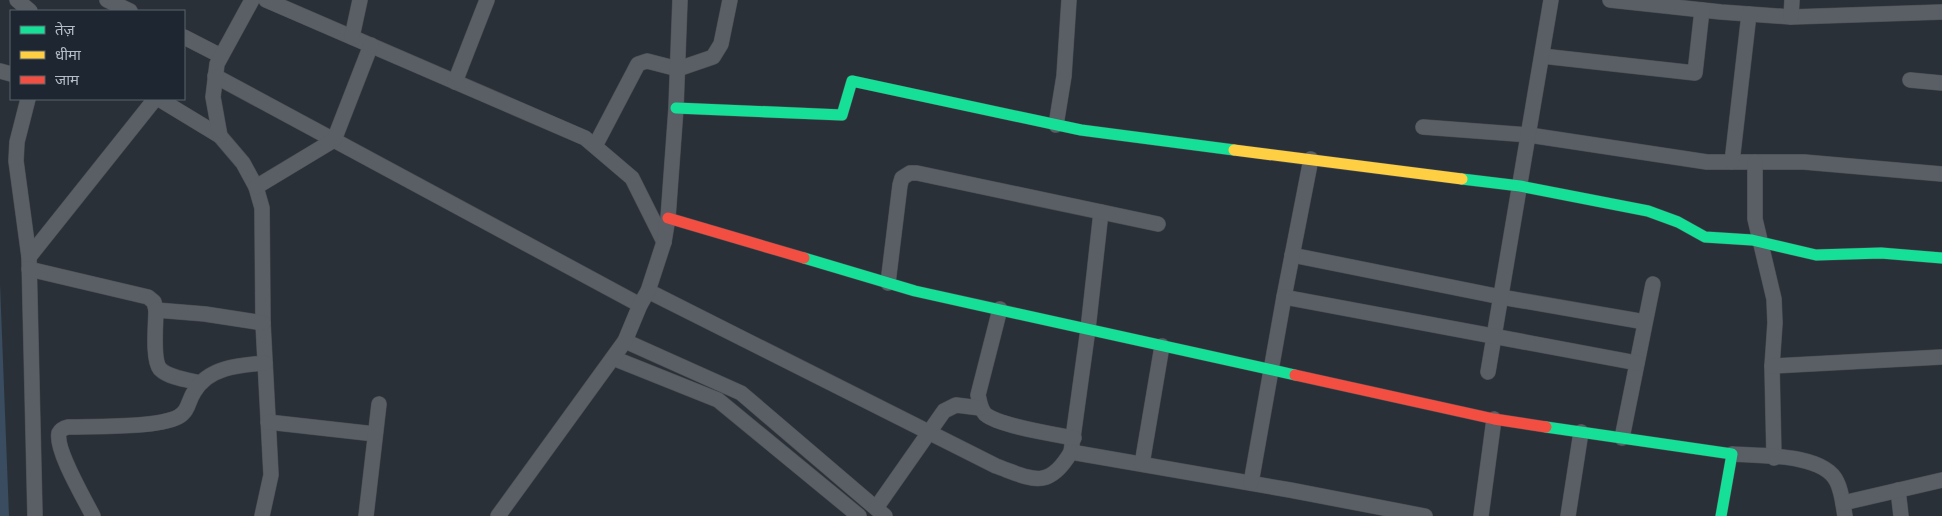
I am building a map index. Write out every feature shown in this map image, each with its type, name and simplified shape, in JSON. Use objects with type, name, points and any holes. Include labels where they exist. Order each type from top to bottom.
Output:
[{"type":"street","points":[[17,0],[29,10]]},
{"type":"street","points":[[107,0],[128,10]]},
{"type":"street","points":[[220,136],[213,96],[217,64],[252,0]]},
{"type":"street","points":[[266,0],[585,138],[632,178],[664,242]]},
{"type":"street","points":[[352,37],[360,0]]},
{"type":"street","points":[[455,82],[487,0]]},
{"type":"street","points":[[498,516],[625,342],[640,304],[648,291],[664,242],[668,218],[676,108],[680,0]]},
{"type":"street","points":[[595,146],[638,64],[647,61],[678,68],[706,61],[718,52],[730,0]]},
{"type":"street","points":[[1056,125],[1064,76],[1069,0]]},
{"type":"street","points":[[1488,372],[1551,0]]},
{"type":"street","points":[[1610,0],[1792,17],[1942,12]]},
{"type":"street","points":[[1792,0],[1792,17]]},
{"type":"street","points":[[1542,56],[1695,73],[1702,10]]},
{"type":"street","points":[[1732,162],[1749,14]]},
{"type":"street","points":[[185,38],[222,56]]},
{"type":"street","points":[[256,187],[334,140],[371,45]]},
{"type":"street","points":[[215,76],[640,304]]},
{"type":"street","points":[[1910,80],[1942,83]]},
{"type":"street","points":[[676,108],[842,116],[852,81],[1080,130],[1520,186],[1648,211],[1678,222],[1704,237],[1761,242],[1816,255],[1881,253],[1942,258]]},
{"type":"street","points":[[28,100],[17,142],[16,161],[29,263],[34,516]]},
{"type":"street","points":[[29,263],[156,100]]},
{"type":"street","points":[[159,100],[220,136],[243,163],[256,187],[262,208],[263,323],[271,475],[262,516]]},
{"type":"street","points":[[1422,127],[1529,135],[1707,162],[1822,164],[1942,174]]},
{"type":"street","points":[[1251,483],[1311,159]]},
{"type":"street","points":[[1755,162],[1755,218],[1774,298],[1775,323],[1772,366],[1774,458]]},
{"type":"street","points":[[888,282],[900,185],[902,178],[910,173],[1158,224]]},
{"type":"street","points":[[648,291],[996,466],[1027,478],[1051,477],[1062,466],[1072,445],[1088,329],[1101,212]]},
{"type":"street","points":[[668,218],[915,291],[1494,419],[1732,454],[1803,460],[1827,470],[1837,480],[1844,510],[1898,490],[1942,480]]},
{"type":"street","points":[[1292,255],[1501,297],[1645,322]]},
{"type":"street","points":[[29,263],[148,297],[154,302],[156,310],[156,356],[160,369],[168,374],[201,383]]},
{"type":"street","points":[[1622,438],[1653,284]]},
{"type":"street","points":[[1284,297],[1637,363]]},
{"type":"street","points":[[1000,309],[978,395],[980,408],[986,414],[999,421],[1072,445],[1142,464],[1425,516]]},
{"type":"street","points":[[156,310],[205,314],[263,323]]},
{"type":"street","points":[[625,342],[740,393],[880,512],[928,432],[944,411],[956,405],[980,408]]},
{"type":"street","points":[[1142,464],[1162,346]]},
{"type":"street","points":[[1772,366],[1942,357]]},
{"type":"street","points":[[613,358],[718,400],[859,516]]},
{"type":"street","points":[[93,516],[70,473],[60,444],[59,432],[63,428],[68,426],[122,425],[170,420],[185,412],[194,390],[211,375],[227,367],[265,363]]},
{"type":"street","points":[[366,516],[378,404]]},
{"type":"street","points":[[1481,516],[1494,419]]},
{"type":"street","points":[[268,422],[375,434]]},
{"type":"street","points":[[1568,516],[1581,432]]},
{"type":"street","points":[[1722,516],[1732,454]]},
{"type":"street","points":[[1898,490],[1901,516]]},
{"type":"water","points":[[0,284],[9,516],[0,516]]},
{"type":"traffic: fast","points":[[676,108],[842,115],[852,81],[1081,130],[1234,150]]},
{"type":"traffic: fast","points":[[1462,179],[1520,186],[1648,211],[1678,222],[1705,237],[1752,240],[1816,255],[1881,253],[1942,258]]},
{"type":"traffic: fast","points":[[804,258],[915,291],[1295,375]]},
{"type":"traffic: fast","points":[[1546,427],[1732,454],[1721,516]]},
{"type":"traffic: slow","points":[[1234,150],[1462,179]]},
{"type":"traffic: jam","points":[[668,218],[804,258]]},
{"type":"traffic: jam","points":[[1295,375],[1494,419],[1546,427]]}]
